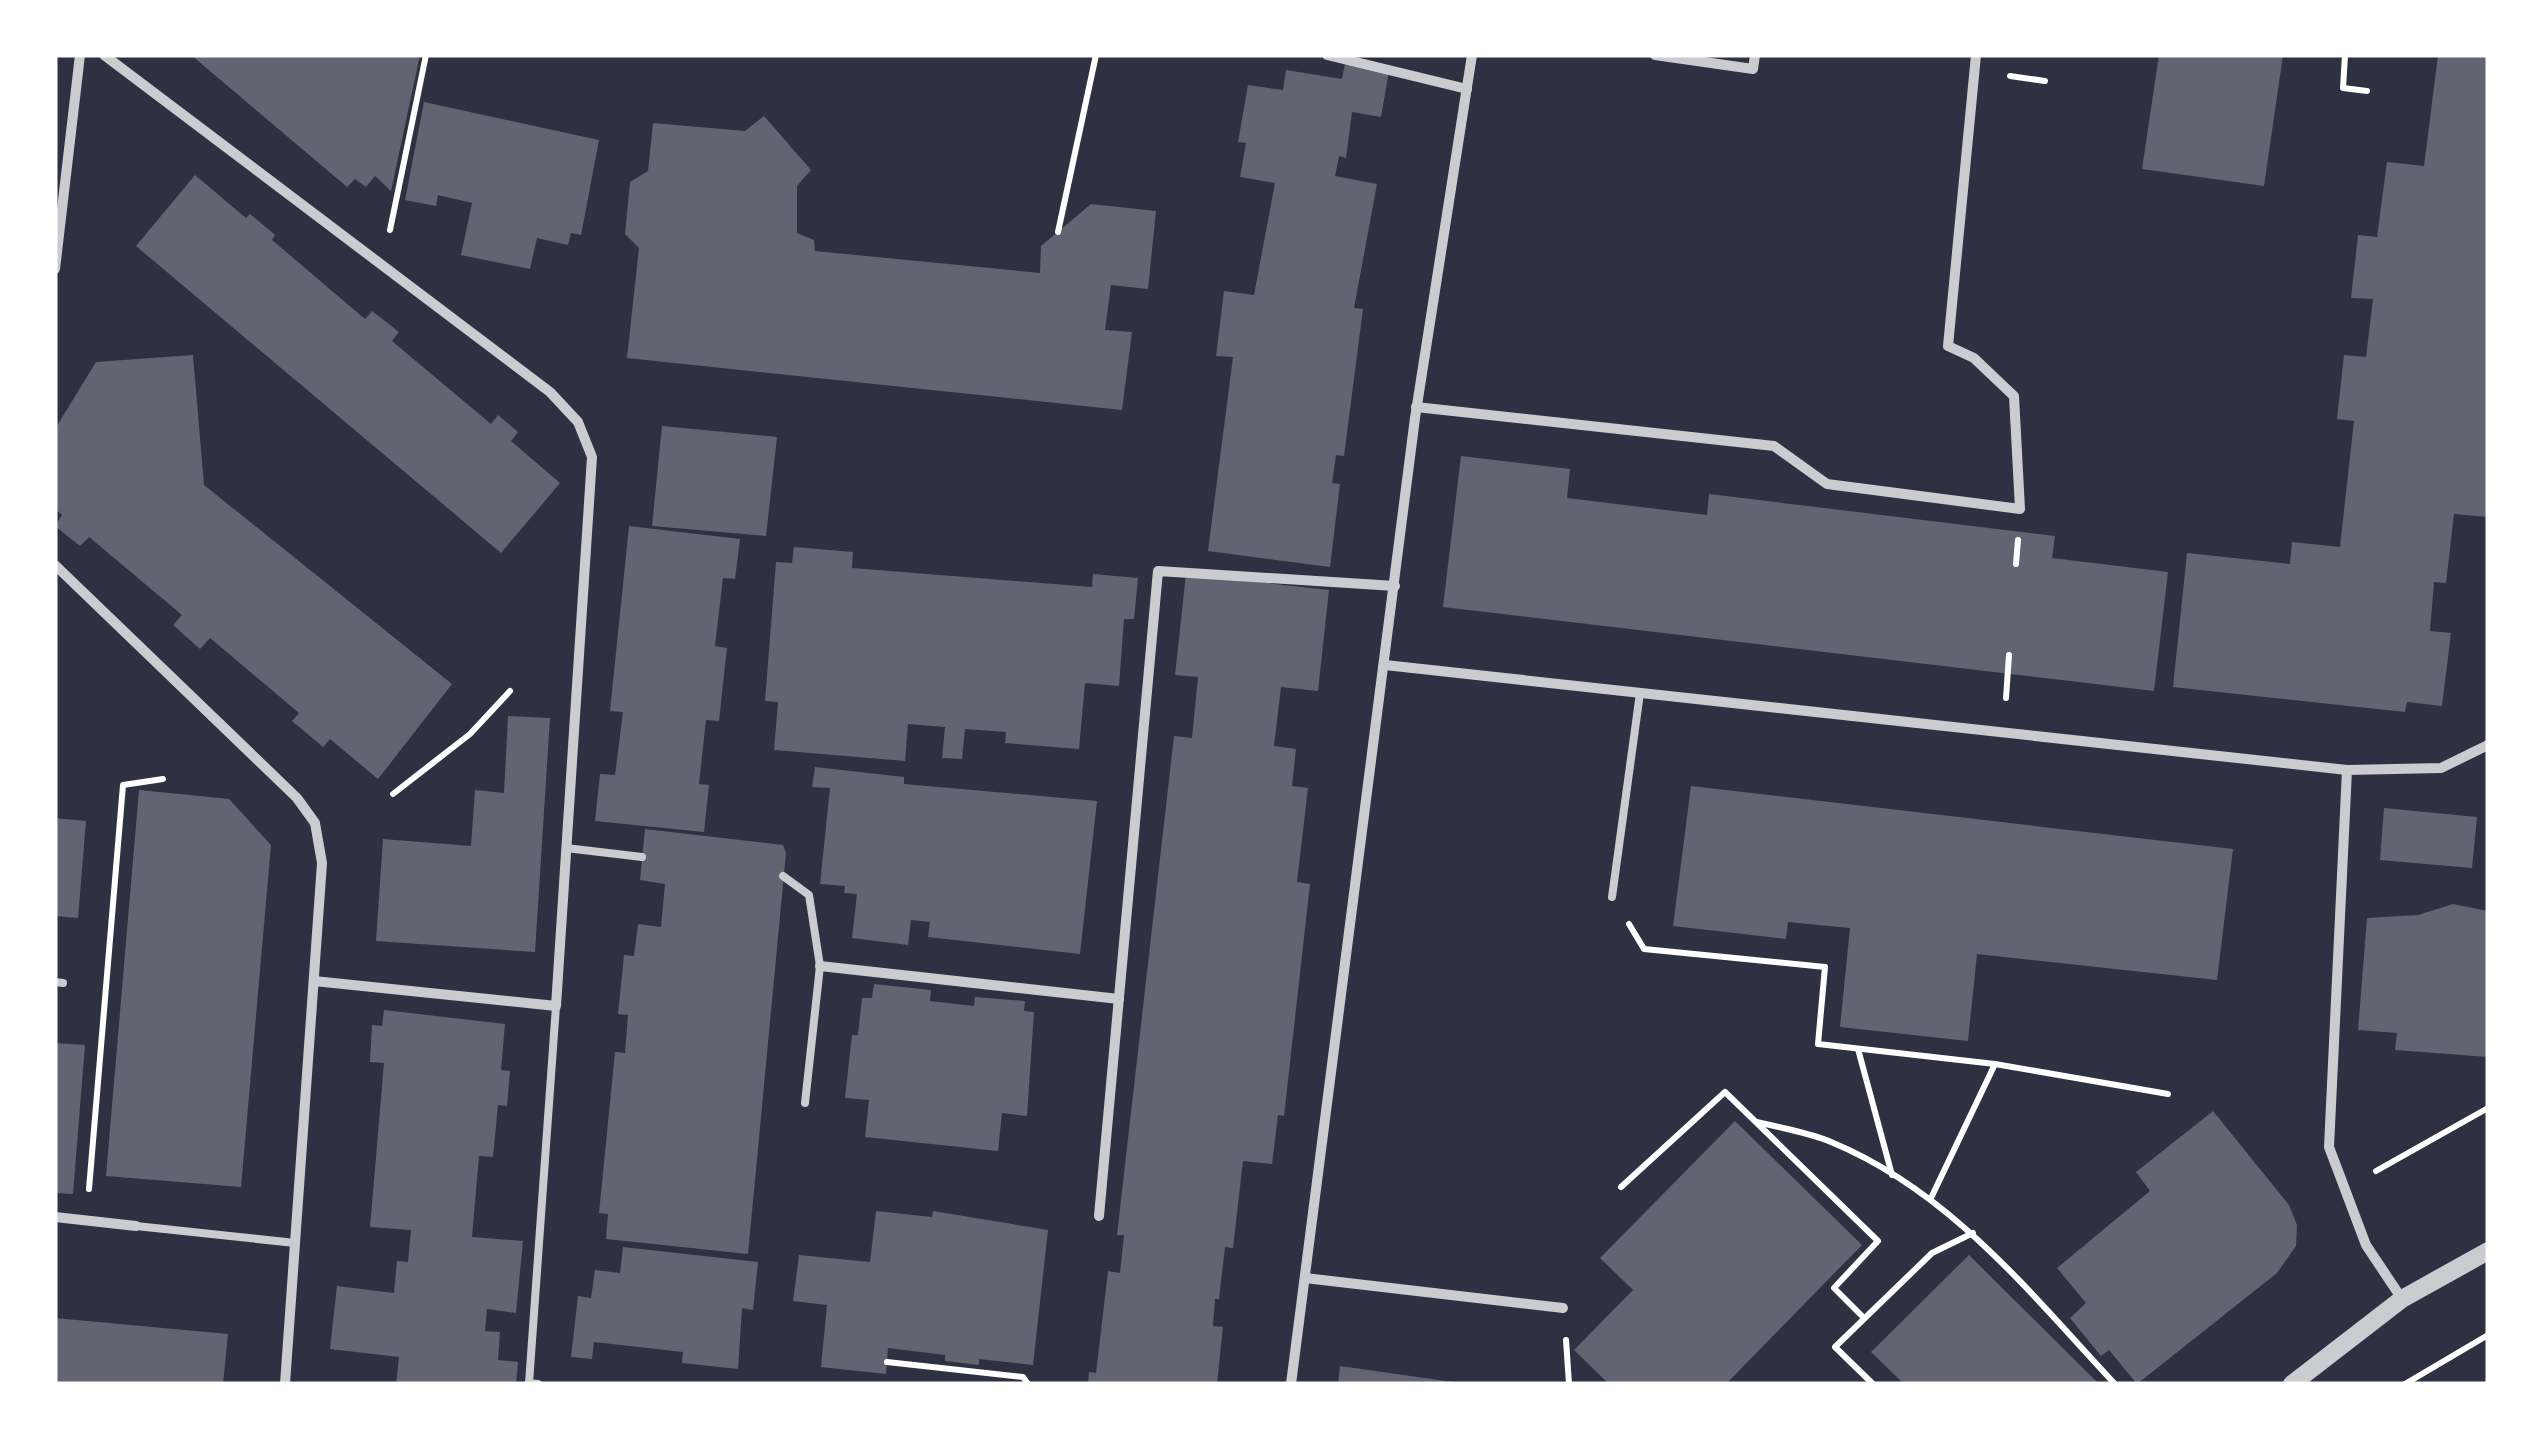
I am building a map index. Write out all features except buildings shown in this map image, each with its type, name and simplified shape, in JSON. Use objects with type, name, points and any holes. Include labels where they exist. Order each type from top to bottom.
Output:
[{"type":"street","points":[[55,269],[80,55]]},
{"type":"street","points":[[104,55],[550,392],[578,422],[592,457],[556,1006],[314,982]]},
{"type":"street","points":[[1327,55],[1467,89]]},
{"type":"street","points":[[1291,1384],[1416,407],[1472,55]]},
{"type":"street","points":[[1655,55],[1753,69],[1755,55]]},
{"type":"street","points":[[1416,407],[1774,446],[1827,484],[2020,509],[2014,396],[1974,358],[1948,346],[1976,55]]},
{"type":"street","points":[[55,565],[297,798],[315,823],[322,863],[285,1384]]},
{"type":"street","points":[[1099,1216],[1158,571],[1396,586]]},
{"type":"street","points":[[1385,664],[2346,770],[2440,768],[2488,745]]},
{"type":"street","points":[[2346,770],[2329,1146],[2366,1245],[2402,1299]]},
{"type":"street","points":[[820,966],[1119,999]]},
{"type":"street","points":[[55,1216],[136,1226]]},
{"type":"street","points":[[2292,1384],[2402,1299],[2487,1255]]},
{"type":"street","points":[[1305,1278],[1563,1308]]},
{"type":"lane","points":[[1612,898],[1640,693]]},
{"type":"lane","points":[[566,848],[642,857]]},
{"type":"lane","points":[[784,876],[809,895],[820,966],[805,1103]]},
{"type":"lane","points":[[538,1384],[529,1383],[556,1006]]},
{"type":"lane","points":[[136,1226],[294,1243]]},
{"type":"path","points":[[383,265],[426,55]]},
{"type":"path","points":[[1058,232],[1096,55]]},
{"type":"path","points":[[2345,55],[2343,88],[2367,91]]},
{"type":"path","points":[[2008,674],[2009,655]]},
{"type":"path","points":[[393,794],[470,734],[510,691]]},
{"type":"path","points":[[89,1188],[123,785],[163,779]]},
{"type":"path","points":[[1612,898],[1644,949],[1825,968],[1818,1044],[1995,1064],[2168,1094]]},
{"type":"path","points":[[1858,1048],[1892,1176]]},
{"type":"path","points":[[1932,1198],[1995,1064]]},
{"type":"path","points":[[1621,1188],[1725,1092],[1878,1241],[1834,1288],[1862,1316]]},
{"type":"path","points":[[2344,1189],[2488,1108]]},
{"type":"path","points":[[1756,1122],[1830,1142],[1932,1198],[1973,1232],[2115,1384]]},
{"type":"path","points":[[1873,1384],[1835,1347],[1862,1316],[1932,1253],[1973,1232]]},
{"type":"path","points":[[2405,1384],[2488,1335]]},
{"type":"path","points":[[887,1362],[1023,1377],[1028,1384]]}]
